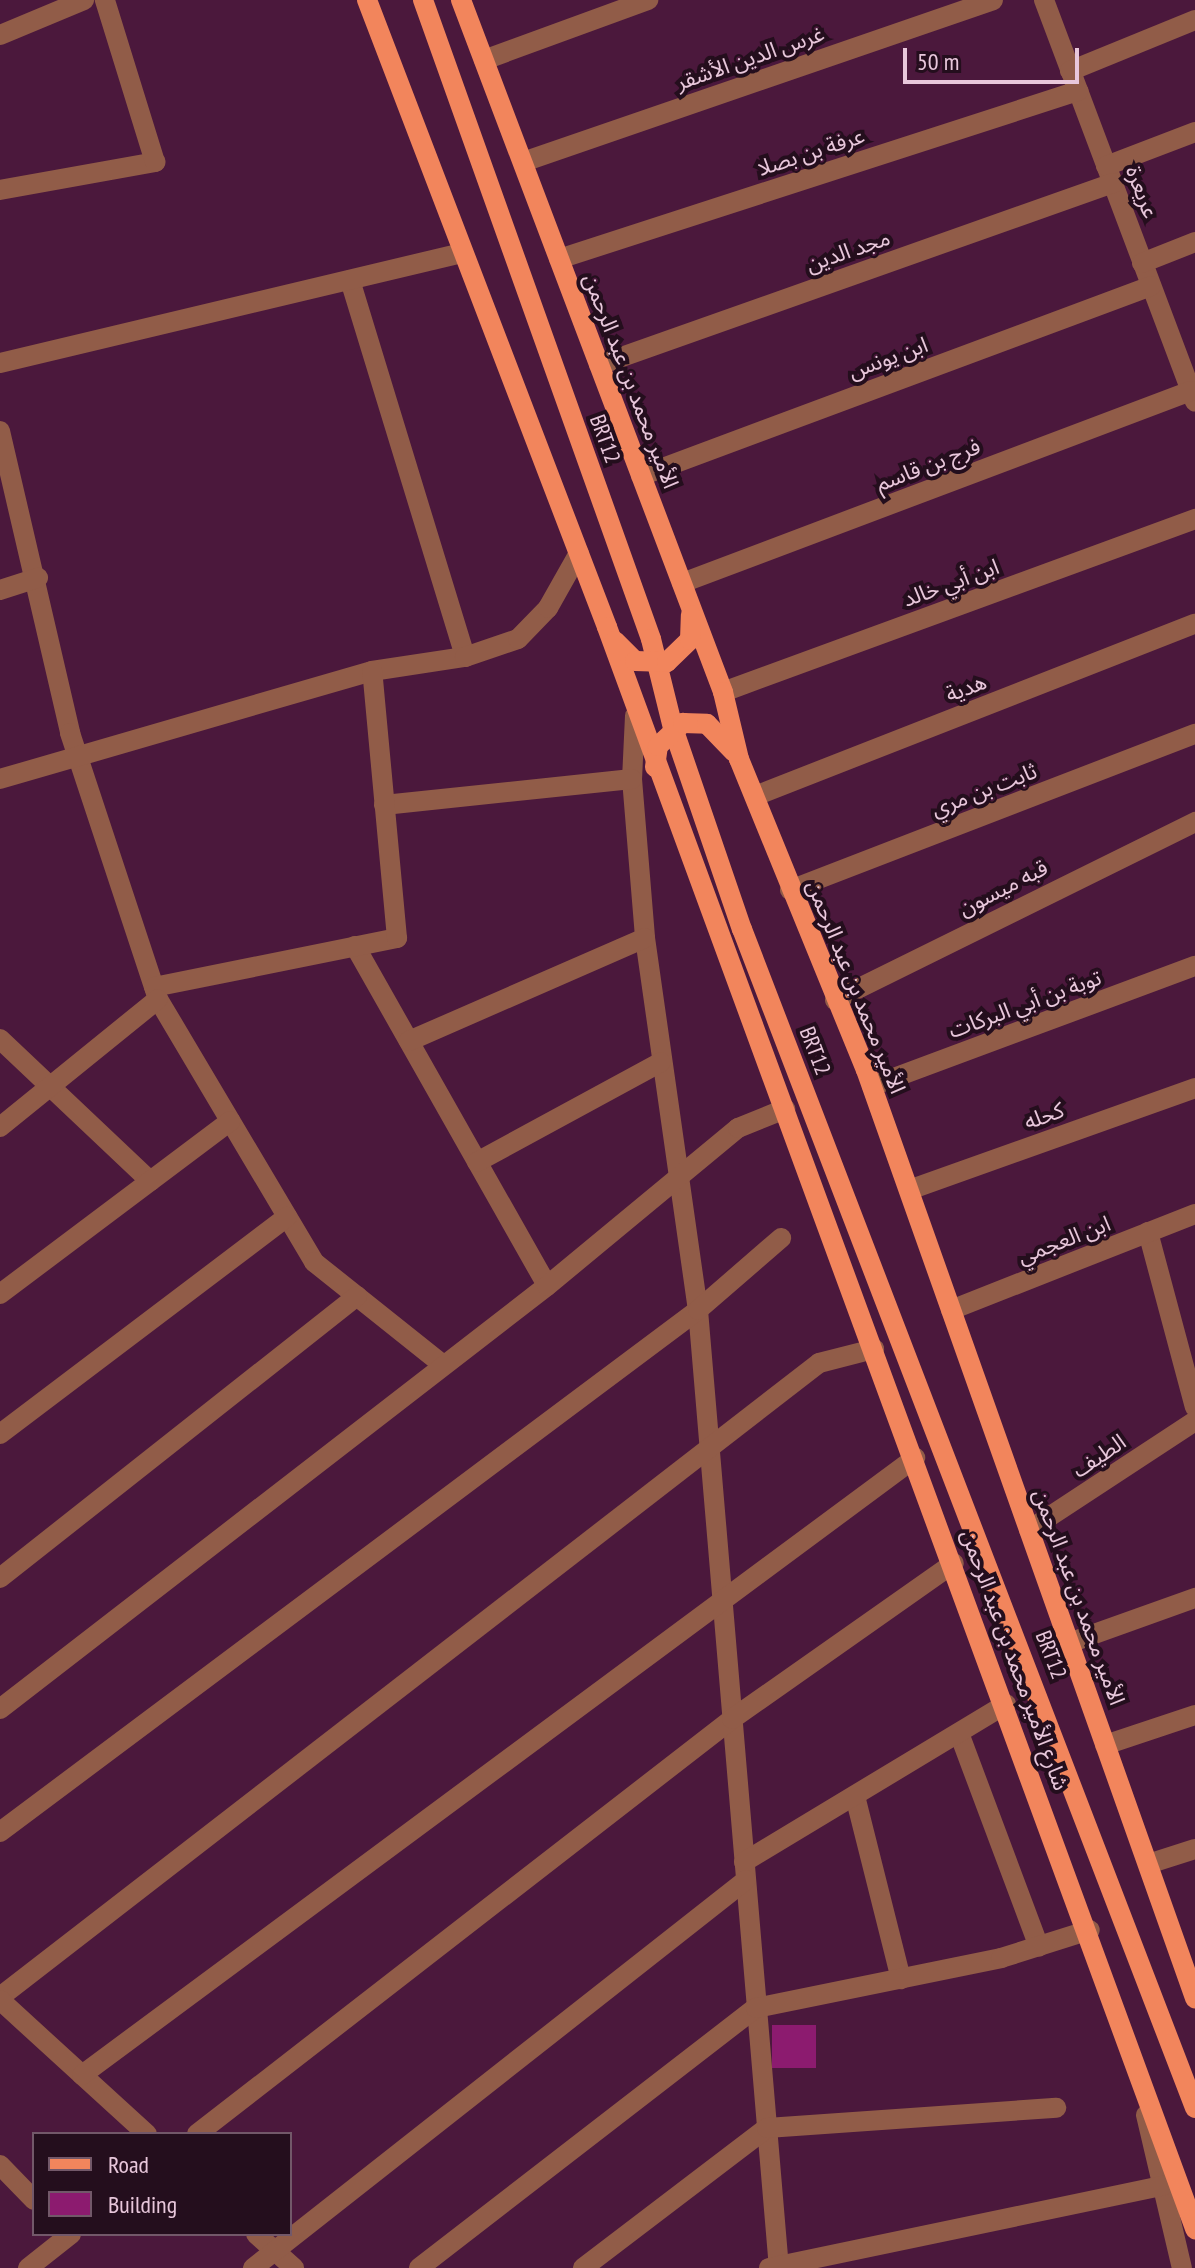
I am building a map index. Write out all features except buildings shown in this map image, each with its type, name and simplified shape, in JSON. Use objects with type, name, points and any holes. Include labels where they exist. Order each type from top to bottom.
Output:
[{"type":"main road","points":[[367,0],[607,627],[655,772],[785,1109]]},
{"type":"main road","name":"BRT12","points":[[423,0],[658,664],[673,728],[742,929],[1195,2108]]},
{"type":"main road","name":"الأمير محمد بن عبد الرحمن","points":[[461,0],[723,692],[739,759],[872,1086],[1195,1998]]},
{"type":"main road","points":[[607,627],[626,655],[658,664],[676,657],[690,640],[685,590]]},
{"type":"main road","points":[[655,772],[658,746],[673,728],[707,724],[739,759]]},
{"type":"main road","name":"شارع الأمير محمد بن عبد الرحمن","points":[[785,1109],[1090,1930],[1195,2229]]},
{"type":"street","points":[[0,35],[84,0]]},
{"type":"street","points":[[0,190],[155,162],[105,0]]},
{"type":"street","points":[[484,60],[648,0]]},
{"type":"street","name":"غرس الدين الأشقر","points":[[523,162],[993,0]]},
{"type":"street","name":"عريعرة","points":[[1044,0],[1151,286],[1187,359],[1193,396]]},
{"type":"street","points":[[1070,71],[1195,20]]},
{"type":"street","name":"عرفة بن بصلا","points":[[559,259],[1078,91]]},
{"type":"street","name":"مجد الدين","points":[[599,365],[1109,175],[1195,132]]},
{"type":"street","points":[[1142,263],[1195,242]]},
{"type":"street","points":[[0,363],[463,253]]},
{"type":"street","points":[[350,280],[465,657]]},
{"type":"street","name":"ابن يونس","points":[[641,476],[1151,286]]},
{"type":"street","name":"فرج بن قاسم","points":[[685,590],[1193,396]]},
{"type":"street","points":[[0,431],[38,578],[78,754],[156,993],[314,1262],[443,1365]]},
{"type":"street","name":"ابن أبي خالد","points":[[723,692],[1195,519]]},
{"type":"street","points":[[0,779],[372,671],[465,657],[518,639],[548,608],[579,553]]},
{"type":"street","points":[[0,590],[38,578]]},
{"type":"street","name":"هدية","points":[[755,796],[1195,624]]},
{"type":"street","points":[[0,1127],[156,993],[397,938],[372,671]]},
{"type":"street","points":[[635,716],[632,779],[645,938],[675,1184],[698,1310],[767,2128],[775,2266],[1163,2186]]},
{"type":"street","name":"ثابت بن مري","points":[[790,890],[1195,734]]},
{"type":"street","points":[[384,805],[632,779]]},
{"type":"street","name":"قبه ميسون","points":[[835,1000],[1195,822]]},
{"type":"street","points":[[409,1041],[645,938]]},
{"type":"street","points":[[355,946],[547,1286]]},
{"type":"street","name":"توبة بن أبي البركات","points":[[872,1086],[1195,966]]},
{"type":"street","points":[[0,1039],[47,1089],[150,1181]]},
{"type":"street","points":[[477,1162],[661,1062]]},
{"type":"street","name":"كحله","points":[[909,1190],[1195,1088]]},
{"type":"street","points":[[0,1709],[547,1286],[675,1184],[738,1128],[785,1109]]},
{"type":"street","points":[[0,1294],[230,1121]]},
{"type":"street","name":"ابن العجمي","points":[[951,1310],[1195,1214]]},
{"type":"street","points":[[0,1434],[287,1217]]},
{"type":"street","points":[[1148,1232],[1195,1407]]},
{"type":"street","points":[[0,1832],[698,1310],[781,1238]]},
{"type":"street","points":[[0,1578],[357,1296]]},
{"type":"street","points":[[145,2132],[0,1999],[819,1363],[874,1349]]},
{"type":"street","name":"الطيف","points":[[1029,1530],[1195,1421]]},
{"type":"street","points":[[82,2075],[915,1458]]},
{"type":"street","points":[[200,2132],[732,1719],[954,1563]]},
{"type":"street","points":[[1069,1643],[1195,1598]]},
{"type":"street","points":[[292,2236],[745,1871],[855,1796],[1006,1704]]},
{"type":"street","points":[[1105,1745],[1195,1715]]},
{"type":"street","points":[[959,1733],[1039,1947]]},
{"type":"street","points":[[855,1796],[901,1979]]},
{"type":"street","points":[[1148,1864],[1195,1849]]},
{"type":"street","points":[[419,2268],[756,2008],[1039,1947],[1090,1930]]},
{"type":"street","points":[[1125,2026],[1182,2268]]},
{"type":"street","points":[[583,2268],[767,2128],[1056,2108]]},
{"type":"street","points":[[0,2165],[32,2198]]},
{"type":"street","points":[[28,2268],[68,2236]]},
{"type":"street","points":[[258,2236],[294,2268]]},
{"type":"street","points":[[253,2268],[291,2236]]}]
